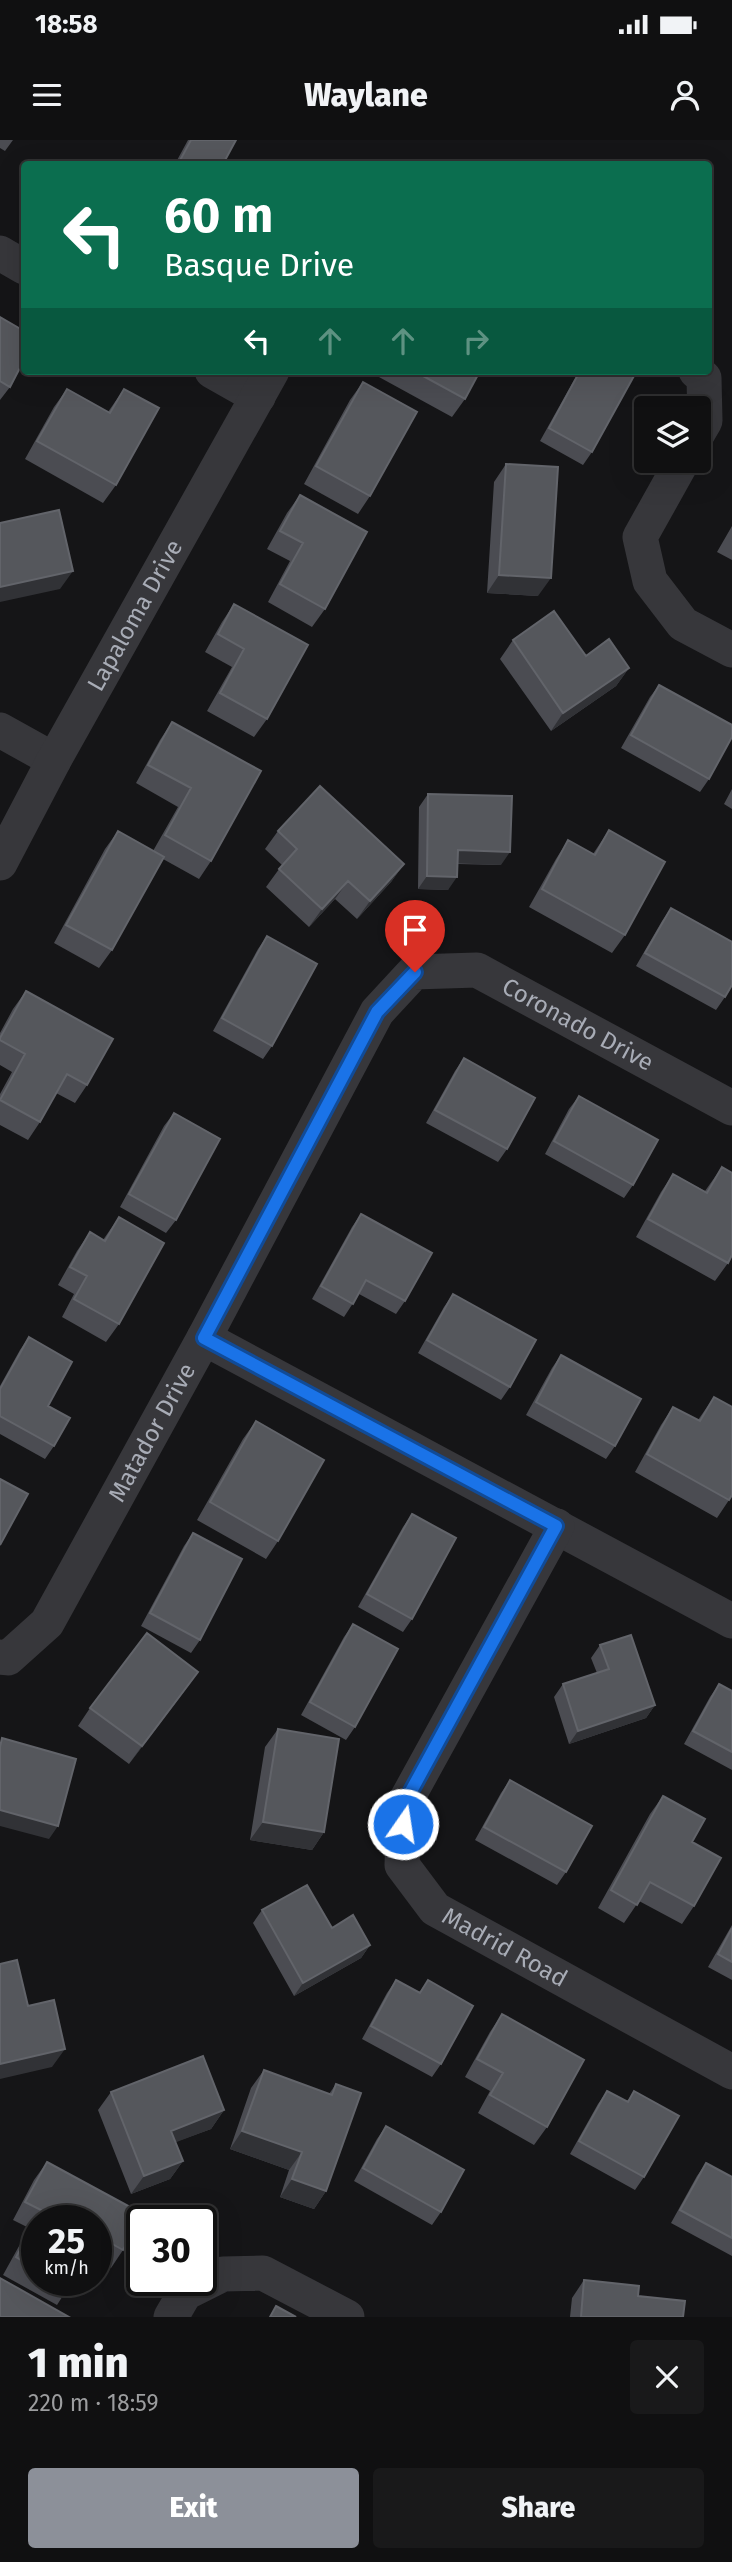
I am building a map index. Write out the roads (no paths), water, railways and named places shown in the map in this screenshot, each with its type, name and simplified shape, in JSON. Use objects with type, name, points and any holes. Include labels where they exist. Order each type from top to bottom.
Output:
[{"type":"street","points":[[0,253],[21,265]]},
{"type":"street","points":[[228,375],[265,384]]},
{"type":"street","points":[[701,375],[704,378],[703,396]]},
{"type":"street","name":"Lapaloma Drive","points":[[0,863],[54,760],[265,384]]},
{"type":"street","points":[[676,473],[640,537],[650,582],[683,624],[732,650]]},
{"type":"street","points":[[0,730],[54,760]]},
{"type":"street","name":"Coronado Drive","points":[[415,972],[477,970],[732,1108]]},
{"type":"street","name":"Matador Drive","points":[[0,1657],[8,1658],[47,1623],[204,1338],[377,1012],[415,972]]},
{"type":"street","points":[[204,1338],[732,1621]]},
{"type":"street","name":"Madrid Road","points":[[556,1526],[404,1804],[402,1864],[435,1909],[732,2072]]},
{"type":"street","points":[[171,2317],[185,2293],[223,2274],[263,2273],[347,2317]]}]
